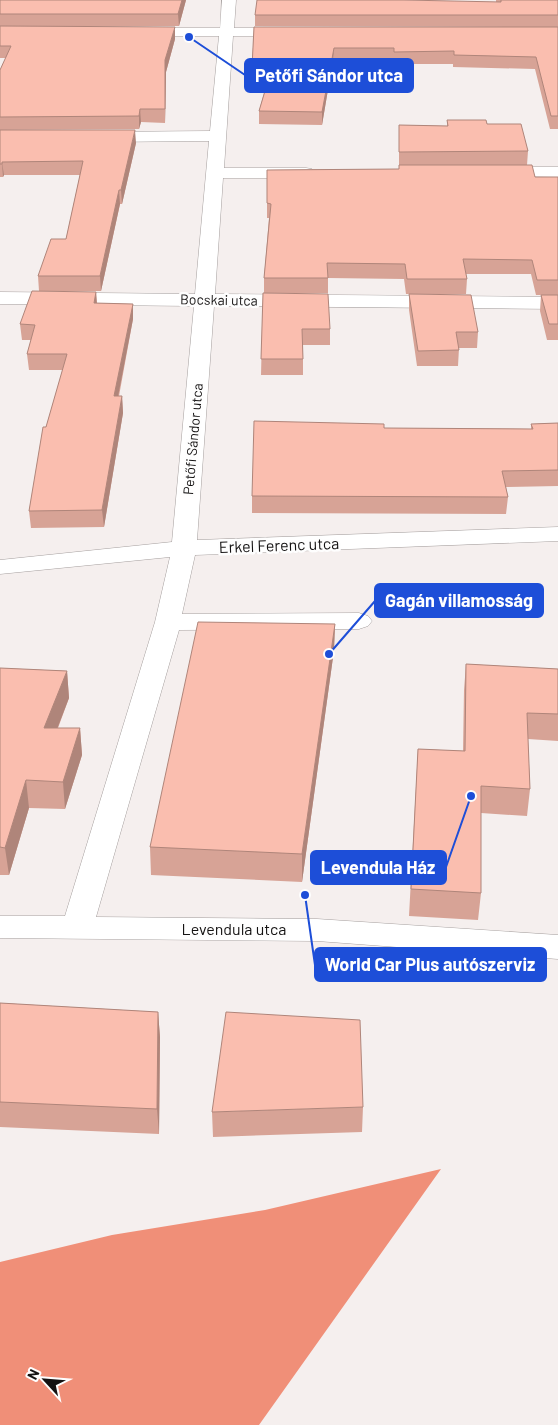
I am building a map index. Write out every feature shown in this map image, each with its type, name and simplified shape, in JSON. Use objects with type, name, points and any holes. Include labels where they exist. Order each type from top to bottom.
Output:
[{"type":"street","name":"Petőfi Sándor utca","points":[[77,928],[168,622],[184,548],[229,0]]},
{"type":"street","points":[[118,32],[310,32]]},
{"type":"street","points":[[79,137],[218,136]]},
{"type":"street","points":[[480,172],[558,172]]},
{"type":"street","points":[[215,173],[322,173]]},
{"type":"street","name":"Bocskai utca","points":[[0,298],[558,303]]},
{"type":"street","name":"Erkel Ferenc utca","points":[[0,567],[184,548],[558,534]]},
{"type":"street","points":[[168,622],[359,621]]},
{"type":"street","name":"Levendula utca","points":[[0,928],[318,930],[558,947]]},
{"type":"shaded area","points":[[441,1169],[259,1425],[0,1425],[0,1262],[112,1235],[265,1210]]},
{"type":"building","points":[[0,0],[182,0],[178,14],[0,14]]},
{"type":"building","points":[[257,0],[501,2],[501,0],[558,0],[558,15],[255,15]]},
{"type":"building","points":[[0,26],[175,27],[165,60],[165,109],[140,109],[139,116],[0,117],[0,70],[11,46],[0,46]]},
{"type":"building","points":[[254,27],[558,27],[558,116],[551,116],[536,57],[454,55],[454,51],[394,52],[394,48],[334,48],[322,112],[259,111],[268,81],[254,80],[255,67],[252,67]]},
{"type":"building","points":[[447,120],[486,120],[487,124],[521,124],[528,151],[399,152],[399,125],[448,126]]},
{"type":"building","points":[[0,130],[135,130],[121,190],[119,190],[100,276],[38,276],[51,239],[66,239],[83,161],[2,162],[0,164]]},
{"type":"building","points":[[399,165],[532,165],[535,177],[558,177],[558,280],[537,280],[532,260],[463,259],[467,279],[407,279],[405,264],[327,263],[328,278],[264,278],[271,204],[267,203],[267,170],[399,169]]},
{"type":"building","points":[[32,291],[96,292],[94,303],[133,304],[114,396],[122,396],[102,510],[29,511],[43,427],[46,427],[67,354],[27,354],[35,325],[20,324]]},
{"type":"building","points":[[263,293],[328,294],[330,329],[302,329],[303,359],[261,359]]},
{"type":"building","points":[[409,294],[471,295],[478,332],[456,332],[459,350],[418,351]]},
{"type":"building","points":[[541,295],[558,295],[558,324],[549,324]]},
{"type":"building","points":[[254,421],[384,424],[384,428],[533,429],[531,424],[558,423],[558,470],[502,471],[508,497],[252,496]]},
{"type":"building","points":[[198,622],[335,624],[302,854],[150,847]]},
{"type":"building","points":[[466,664],[558,669],[558,714],[527,713],[530,789],[481,786],[481,893],[411,889],[418,749],[465,751]]},
{"type":"building","points":[[0,668],[67,671],[44,728],[80,728],[63,782],[26,780],[5,848],[0,847]]},
{"type":"building","points":[[0,1003],[158,1012],[157,1109],[0,1102]]},
{"type":"building","points":[[226,1012],[360,1020],[363,1107],[212,1112]]},
{"type":"place","name":"Petőfi Sándor utca","points":[[189,37]]},
{"type":"place","name":"Gagán villamosság","points":[[329,654]]},
{"type":"place","name":"Levendula Ház","points":[[471,796]]},
{"type":"place","name":"World Car Plus autószerviz","points":[[305,895]]}]
